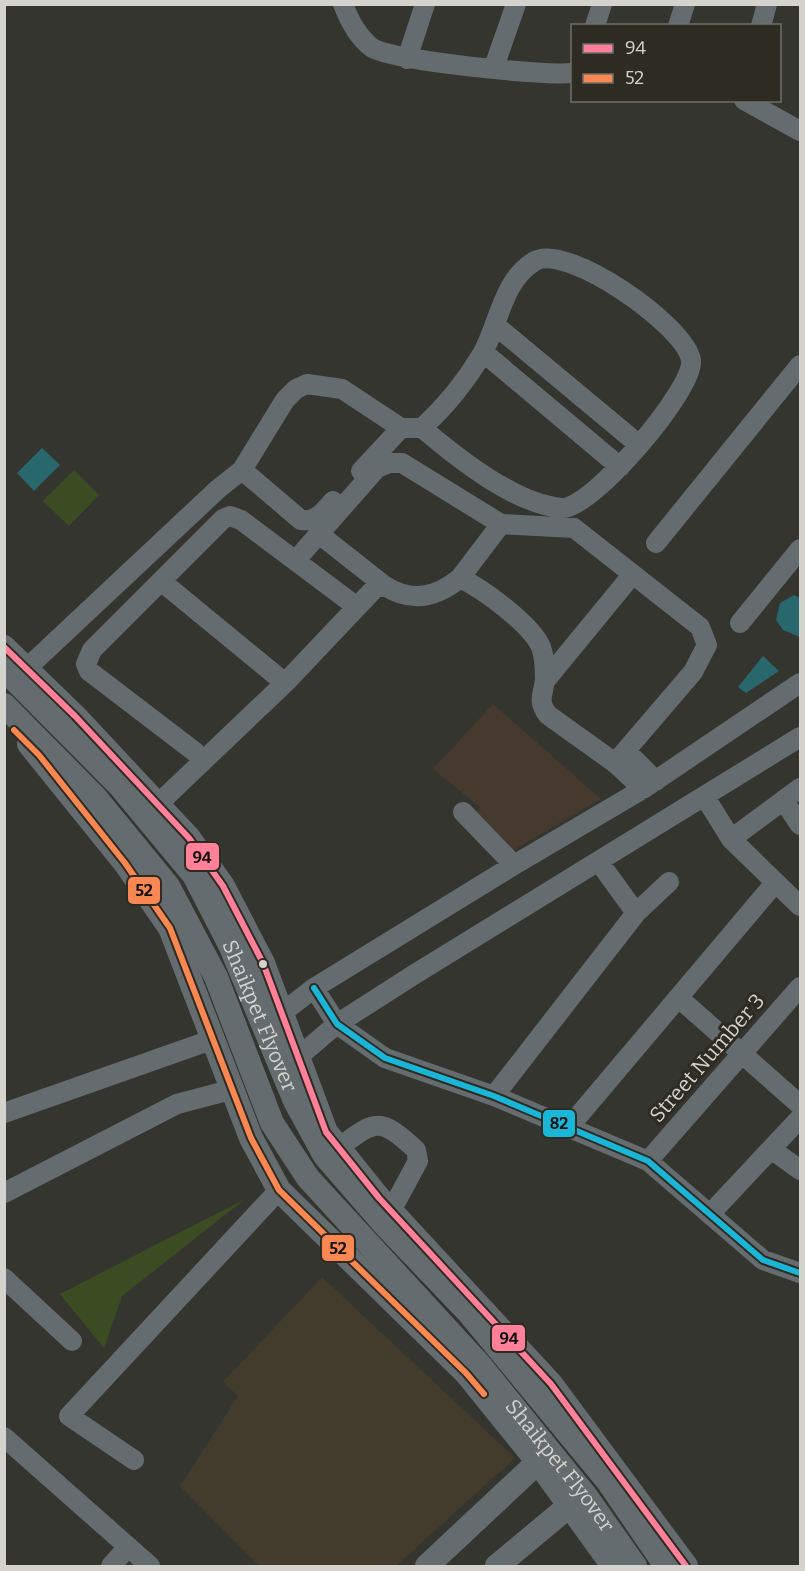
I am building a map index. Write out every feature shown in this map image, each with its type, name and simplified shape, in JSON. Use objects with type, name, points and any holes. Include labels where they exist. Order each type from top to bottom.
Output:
[{"type":"main road","points":[[4,647],[15,669],[75,716],[189,838],[223,886],[263,963],[326,1132],[390,1211],[551,1384],[686,1566]]},
{"type":"main road","name":"Shaikpet Flyover","points":[[15,669],[120,786],[194,875],[230,945],[295,1101],[325,1156],[501,1351],[607,1480],[666,1566]]},
{"type":"main road","name":"Shaikpet Flyover","points":[[4,705],[96,798],[168,886],[216,977],[272,1123],[308,1178],[479,1364],[585,1495],[635,1566]]},
{"type":"main road","points":[[39,755],[75,716]]},
{"type":"main road","points":[[4,721],[39,755],[125,863],[171,928],[251,1138],[279,1190],[466,1372],[538,1462],[612,1566]]},
{"type":"main road","points":[[427,1566],[538,1462]]},
{"type":"main road","points":[[497,1566],[569,1506]]},
{"type":"street","points":[[343,4],[358,34],[372,48],[407,59],[571,73]]},
{"type":"street","points":[[407,59],[426,4]]},
{"type":"street","points":[[494,67],[516,4]]},
{"type":"street","points":[[597,24],[602,4]]},
{"type":"street","points":[[679,24],[685,4]]},
{"type":"street","points":[[762,24],[768,4]]},
{"type":"street","points":[[748,102],[801,131]]},
{"type":"street","points":[[15,669],[218,489],[243,470],[285,400],[296,389],[307,384],[342,389],[400,428],[422,428],[481,472],[513,491],[552,507],[568,508],[577,505],[620,467],[652,429],[689,374],[691,360],[686,348],[665,323],[615,285],[578,265],[543,258],[533,262],[516,279],[507,293],[483,352],[451,402],[422,428]]},
{"type":"street","points":[[495,325],[638,444]]},
{"type":"street","points":[[483,352],[620,467]]},
{"type":"street","points":[[656,543],[800,367]]},
{"type":"street","points":[[243,470],[301,520],[311,521],[318,517],[400,428]]},
{"type":"street","points":[[296,560],[377,468],[389,463],[402,463],[501,524],[574,528],[700,627],[707,645],[693,672],[620,757]]},
{"type":"street","points":[[195,752],[88,671],[86,664],[92,650],[223,519],[230,516],[241,520],[357,607]]},
{"type":"street","points":[[319,534],[394,592],[417,597],[446,589],[460,578],[501,524]]},
{"type":"street","points":[[740,623],[801,549]]},
{"type":"street","points":[[632,575],[545,681],[540,696],[541,706],[548,715],[620,757],[649,785]]},
{"type":"street","points":[[460,578],[475,585],[529,630],[542,648],[545,681]]},
{"type":"street","points":[[161,581],[280,678]]},
{"type":"street","points":[[153,801],[375,588],[385,586]]},
{"type":"street","points":[[153,801],[195,752],[280,678]]},
{"type":"street","points":[[282,1013],[314,988],[649,785],[801,683]]},
{"type":"street","points":[[297,1058],[337,1024],[801,737]]},
{"type":"street","points":[[731,839],[801,788]]},
{"type":"street","points":[[705,797],[731,839],[801,906]]},
{"type":"street","points":[[784,801],[801,825]]},
{"type":"street","points":[[463,813],[514,865]]},
{"type":"street","points":[[599,862],[636,913]]},
{"type":"street","points":[[494,1096],[636,913],[669,882]]},
{"type":"street","points":[[569,1127],[680,999],[769,890]]},
{"type":"street","name":"Street Number 3","points":[[648,1161],[801,987]]},
{"type":"street","points":[[314,988],[337,1024],[385,1058],[494,1096],[648,1161],[763,1260],[801,1273]]},
{"type":"street","points":[[680,999],[801,1105]]},
{"type":"street","points":[[4,1113],[214,1039]]},
{"type":"street","points":[[4,1193],[177,1104],[234,1089]]},
{"type":"street","points":[[711,1213],[801,1118]]},
{"type":"street","points":[[338,1148],[366,1127],[378,1124],[389,1128],[416,1150],[418,1161],[390,1211]]},
{"type":"street","points":[[771,1149],[801,1170]]},
{"type":"street","points":[[134,1460],[69,1416],[279,1190]]},
{"type":"street","points":[[4,1278],[72,1341]]},
{"type":"street","points":[[4,1437],[150,1566]]},
{"type":"street","points":[[111,1566],[128,1547]]},
{"type":"shaded area","points":[[493,704],[601,799],[510,852],[471,818],[480,807],[433,769]]},
{"type":"shaded area","points":[[322,1277],[515,1458],[396,1566],[259,1566],[180,1486],[238,1396],[223,1382]]},
{"type":"green space","points":[[74,470],[99,495],[69,526],[43,501]]},
{"type":"green space","points":[[245,1199],[122,1296],[104,1348],[60,1294]]},
{"type":"water","points":[[42,448],[60,465],[34,491],[17,473]]},
{"type":"water","points":[[794,595],[800,598],[800,637],[783,630],[776,620],[780,603]]},
{"type":"water","points":[[763,656],[779,671],[746,693],[738,687]]},
{"type":"transit line","name":"94","points":[[4,647],[75,716],[189,838],[223,886],[263,963],[326,1132],[379,1198],[551,1384],[686,1566]]},
{"type":"transit line","name":"52","points":[[14,730],[39,755],[125,863],[170,928],[251,1138],[279,1190],[466,1373],[484,1394]]},
{"type":"transit line","name":"82","points":[[314,988],[337,1024],[385,1058],[494,1096],[648,1161],[763,1260],[800,1273]]}]
